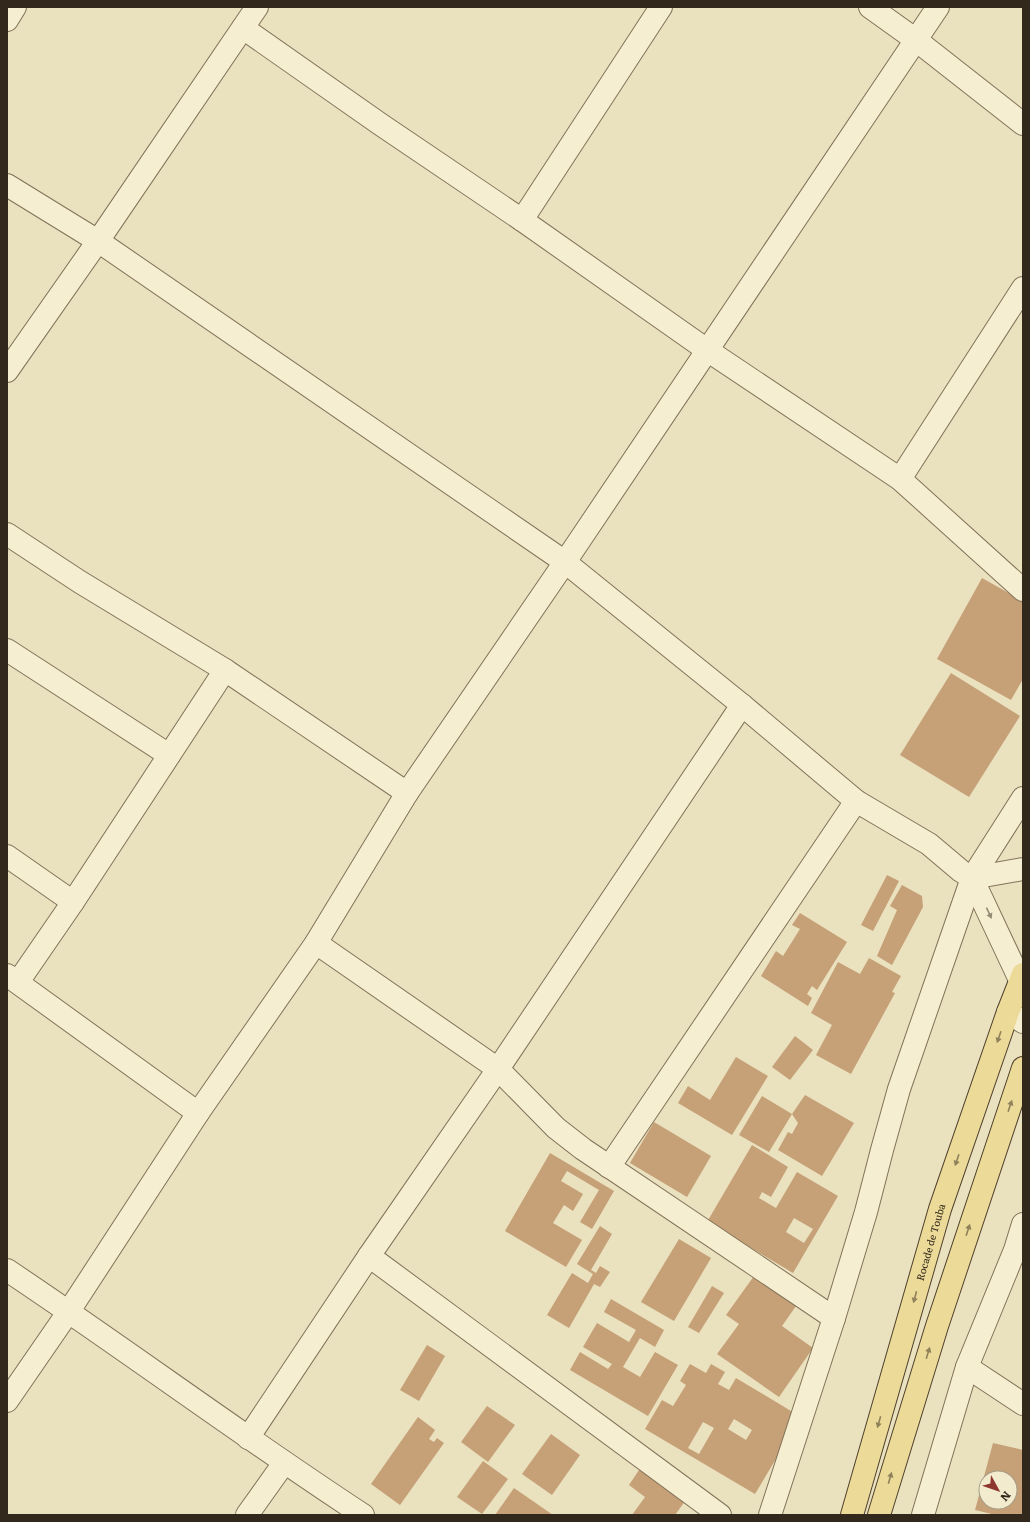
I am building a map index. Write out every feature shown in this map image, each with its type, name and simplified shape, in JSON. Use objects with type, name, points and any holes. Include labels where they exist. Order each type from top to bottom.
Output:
[{"type":"main road","name":"Rocade de Touba","points":[[852,1515],[940,1209],[1016,1017],[1022,977]]},
{"type":"main road","points":[[879,1515],[937,1326],[1023,1068]]},
{"type":"street","points":[[7,20],[15,7]]},
{"type":"street","points":[[7,371],[98,241],[257,7]]},
{"type":"street","points":[[522,220],[661,7]]},
{"type":"street","points":[[870,7],[916,40],[1023,124]]},
{"type":"street","points":[[7,1401],[69,1311],[198,1113],[316,943],[407,793],[565,562],[938,7]]},
{"type":"street","points":[[243,28],[380,124],[522,220],[707,350],[900,480],[1023,590]]},
{"type":"street","points":[[7,185],[98,241],[565,562],[742,705],[856,801],[928,844],[960,871],[972,878],[1022,977]]},
{"type":"street","points":[[900,480],[1023,288]]},
{"type":"street","points":[[7,534],[80,582],[225,670],[407,793]]},
{"type":"street","points":[[7,650],[169,756]]},
{"type":"street","points":[[198,1113],[13,978],[73,902],[225,670]]},
{"type":"street","points":[[248,1438],[369,1256],[498,1069],[742,705]]},
{"type":"street","points":[[770,1515],[834,1318],[866,1212],[899,1089],[972,878],[1023,798]]},
{"type":"street","points":[[609,1167],[856,801]]},
{"type":"street","points":[[7,856],[73,902]]},
{"type":"street","points":[[972,878],[1023,869]]},
{"type":"street","points":[[316,943],[498,1069],[556,1128],[609,1167],[834,1318]]},
{"type":"street","points":[[923,1515],[967,1367],[1015,1250],[1023,1224]]},
{"type":"street","points":[[369,1256],[720,1515]]},
{"type":"street","points":[[7,1270],[69,1311],[284,1463],[362,1515]]},
{"type":"street","points":[[967,1367],[1023,1404]]},
{"type":"street","points":[[247,1515],[284,1463]]},
{"type":"building","points":[[982,578],[1023,601],[1023,679],[1011,700],[937,659]]},
{"type":"building","points":[[951,673],[1020,716],[969,797],[900,755]]},
{"type":"building","points":[[887,875],[899,881],[873,931],[861,925]]},
{"type":"building","points":[[902,885],[922,896],[923,907],[892,965],[877,956],[897,910],[890,906]]},
{"type":"building","points":[[800,913],[847,942],[817,990],[812,986],[807,994],[812,998],[808,1006],[761,976],[776,951],[783,956],[800,929],[792,925]]},
{"type":"building","points":[[869,958],[901,976],[892,992],[895,993],[851,1074],[816,1055],[832,1025],[811,1013],[838,962],[860,974]]},
{"type":"building","points":[[795,1036],[813,1050],[790,1080],[772,1067]]},
{"type":"building","points":[[736,1057],[768,1076],[732,1135],[678,1103],[688,1086],[710,1100]]},
{"type":"building","points":[[805,1095],[854,1123],[822,1176],[778,1150],[788,1132],[792,1134],[798,1123],[792,1114]]},
{"type":"building","points":[[762,1096],[792,1114],[769,1152],[739,1135]]},
{"type":"building","points":[[654,1122],[711,1156],[687,1197],[630,1163]]},
{"type":"building","points":[[752,1145],[788,1167],[771,1197],[762,1192],[759,1198],[776,1208],[797,1172],[838,1196],[793,1273],[707,1222]],"holes":[[[794,1218],[813,1229],[804,1243],[786,1232]]]},
{"type":"building","points":[[550,1153],[614,1191],[592,1229],[580,1222],[599,1190],[567,1171],[561,1181],[583,1194],[573,1211],[564,1205],[553,1223],[582,1240],[566,1267],[505,1231]]},
{"type":"building","points":[[600,1226],[612,1234],[591,1270],[596,1273],[600,1266],[610,1272],[600,1287],[594,1284],[569,1328],[547,1315],[572,1273],[588,1283],[593,1274],[577,1264]]},
{"type":"building","points":[[679,1239],[711,1258],[674,1321],[641,1302]]},
{"type":"building","points":[[754,1276],[796,1306],[782,1326],[813,1348],[779,1397],[717,1354],[739,1324],[726,1315]]},
{"type":"building","points":[[712,1286],[724,1293],[699,1333],[688,1327]]},
{"type":"building","points":[[611,1299],[664,1330],[655,1347],[640,1338],[623,1367],[640,1377],[655,1352],[678,1365],[648,1416],[570,1370],[580,1352],[608,1369],[612,1364],[583,1347],[597,1323],[629,1342],[636,1330],[604,1312]]},
{"type":"building","points":[[427,1345],[445,1356],[419,1401],[400,1390]]},
{"type":"building","points":[[690,1364],[706,1373],[711,1364],[725,1372],[718,1384],[729,1390],[736,1378],[801,1417],[755,1494],[645,1429],[662,1400],[673,1406],[686,1385],[680,1381]],"holes":[[[734,1419],[752,1430],[746,1440],[728,1429]],[[703,1422],[714,1428],[699,1454],[688,1448]]]},
{"type":"building","points":[[487,1406],[515,1425],[488,1462],[461,1442]]},
{"type":"building","points":[[418,1417],[435,1430],[429,1439],[434,1442],[437,1438],[444,1443],[400,1505],[371,1484]]},
{"type":"building","points":[[551,1434],[580,1455],[552,1495],[522,1474]]},
{"type":"building","points":[[993,1443],[1023,1450],[1023,1515],[996,1515],[975,1510],[978,1499],[978,1510],[1018,1510],[1018,1470],[986,1470]]},
{"type":"building","points":[[483,1461],[508,1479],[482,1514],[457,1497]]},
{"type":"building","points":[[643,1464],[693,1490],[675,1515],[632,1515],[645,1497],[629,1485]]},
{"type":"building","points":[[514,1488],[553,1515],[495,1515]]}]
